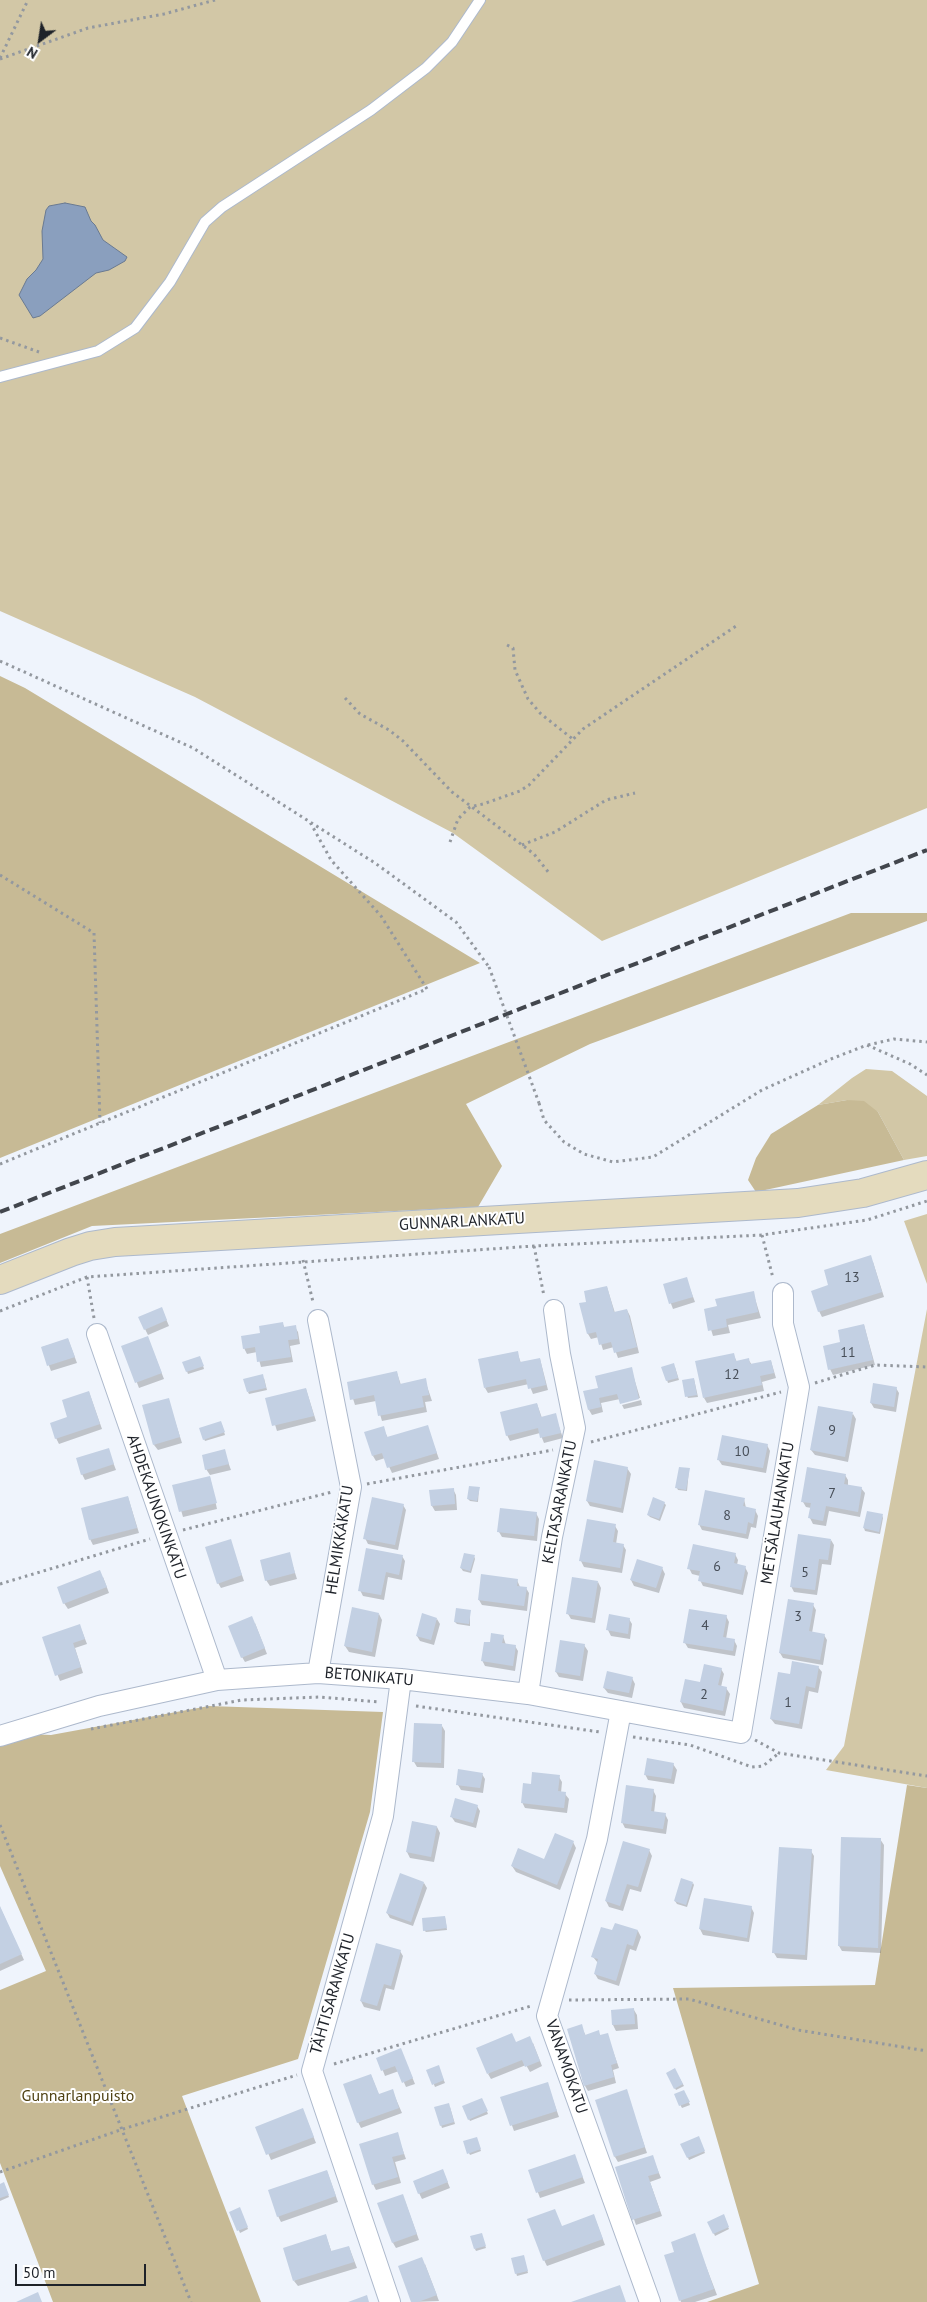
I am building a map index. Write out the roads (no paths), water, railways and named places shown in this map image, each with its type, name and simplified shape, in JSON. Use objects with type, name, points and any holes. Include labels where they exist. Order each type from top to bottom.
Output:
[{"type":"street","name":"GUNNARLANKATU","points":[[0,1280],[71,1252],[90,1246],[115,1242],[798,1203],[863,1193],[927,1174]]},
{"type":"street","name":"METSÄLAUHANKATU","points":[[741,1733],[799,1388],[783,1324],[783,1293]]},
{"type":"street","name":"KELTASARANKATU","points":[[528,1694],[552,1537],[574,1428],[554,1310]]},
{"type":"street","name":"HELMIKKÄKATU","points":[[318,1320],[351,1487],[318,1673]]},
{"type":"street","name":"AHDEKAUNOKINKATU","points":[[97,1334],[217,1680]]},
{"type":"street","name":"BETONIKATU","points":[[0,1736],[98,1706],[217,1680],[318,1673],[401,1679],[528,1694],[741,1733]]},
{"type":"street","name":"TÄHTISARANKATU","points":[[390,2302],[312,2070],[383,1816],[401,1679]]},
{"type":"street","name":"VANAMOKATU","points":[[621,1711],[597,1839],[547,2016],[650,2302]]},
{"type":"lane","points":[[0,377],[98,350],[134,328],[170,282],[205,222],[222,208],[371,110],[426,68],[452,42],[480,0]]},
{"type":"water","points":[[65,203],[85,207],[103,240],[127,257],[125,261],[109,270],[96,273],[40,316],[33,318],[19,295],[27,279],[43,259],[42,231],[46,210],[49,206]]},
{"type":"railway","points":[[0,1212],[927,850]]},
{"type":"park label","name":"Gunnarlanpuisto","points":[[78,2096]]}]
